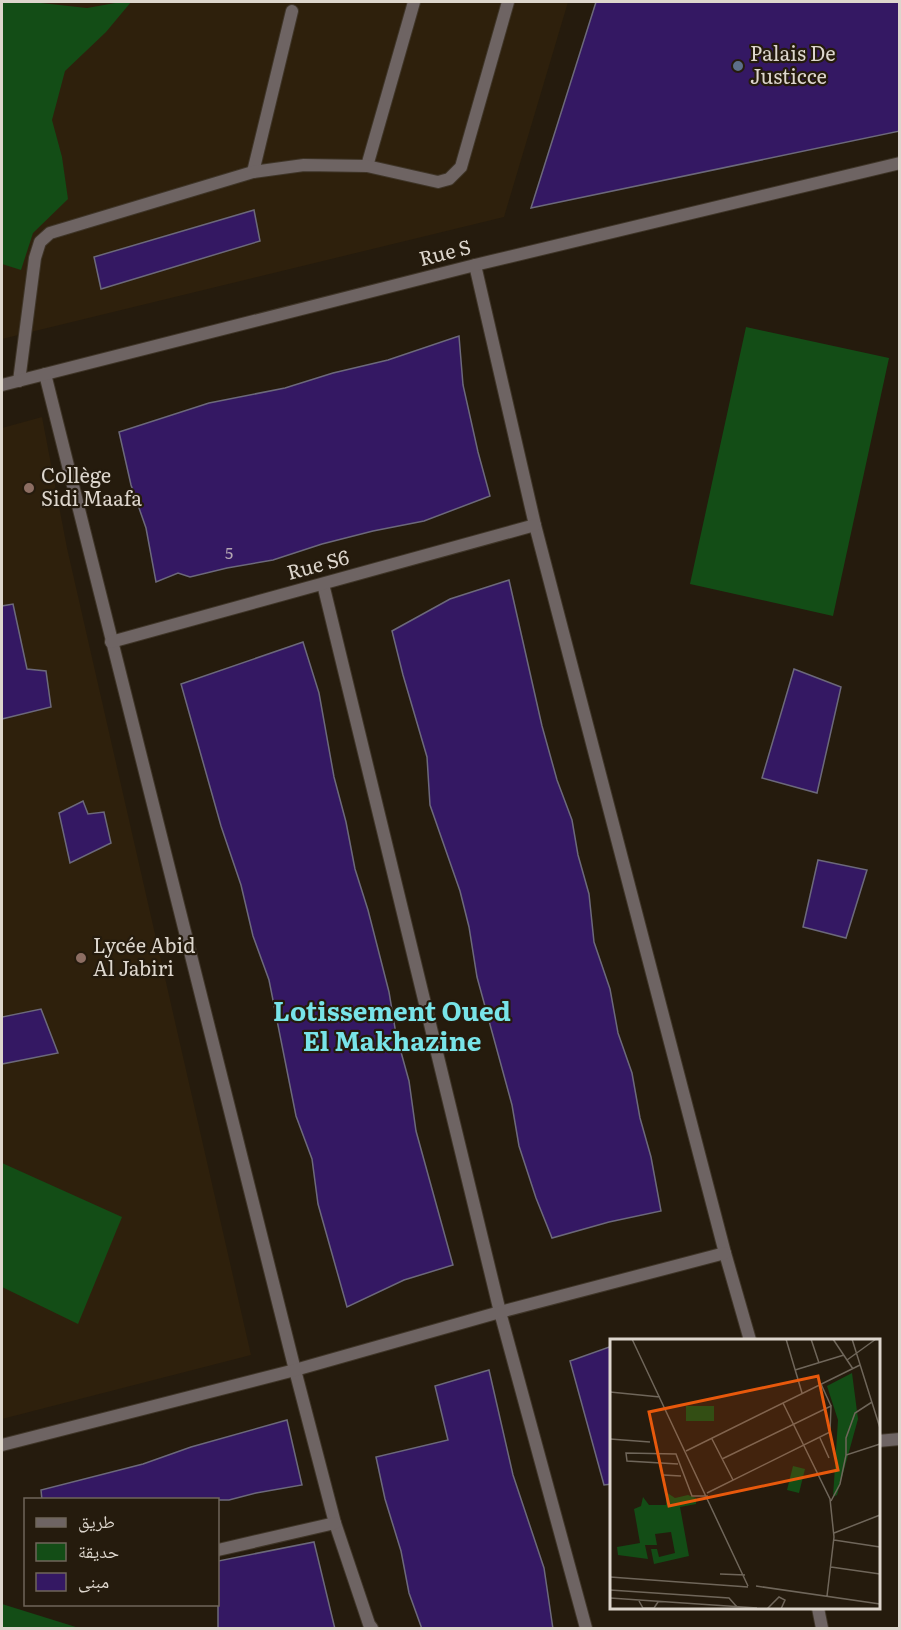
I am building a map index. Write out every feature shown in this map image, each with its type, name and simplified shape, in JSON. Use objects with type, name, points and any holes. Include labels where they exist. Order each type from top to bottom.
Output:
[{"type":"street","points":[[368,166],[414,2]]},
{"type":"street","points":[[19,381],[34,258],[40,242],[50,233],[253,172],[304,165],[368,166],[438,183],[449,179],[461,166],[508,2]]},
{"type":"street","points":[[253,172],[292,11]]},
{"type":"street","name":"Rue S","points":[[2,385],[475,265],[900,163]]},
{"type":"street","points":[[475,265],[535,525],[749,1339]]},
{"type":"street","points":[[45,374],[295,1370],[335,1522],[372,1629]]},
{"type":"street","name":"Rue S6","points":[[111,642],[535,525]]},
{"type":"street","points":[[323,584],[500,1312],[586,1629]]},
{"type":"street","points":[[2,1445],[295,1370],[500,1312],[725,1253]]},
{"type":"street","points":[[880,1441],[900,1439]]},
{"type":"street","points":[[219,1550],[335,1522]]},
{"type":"street","points":[[818,1609],[822,1629]]},
{"type":"shaded area","points":[[2,2],[568,2],[504,217],[2,339]]},
{"type":"shaded area","name":"Lycée Abid Al Jabiri","points":[[42,417],[67,548],[251,1355],[2,1419],[2,428]]},
{"type":"green space","points":[[2,2],[40,2],[87,8],[131,2],[106,32],[65,71],[52,120],[62,157],[68,199],[33,233],[21,270],[2,264]]},
{"type":"green space","points":[[746,327],[889,358],[833,616],[690,584]]},
{"type":"green space","points":[[2,1163],[122,1217],[78,1324],[2,1287]]},
{"type":"green space","points":[[2,1604],[79,1628],[2,1628]]},
{"type":"building","name":"Palais De Justicce","points":[[596,2],[900,2],[900,131],[531,208]]},
{"type":"building","points":[[254,210],[260,241],[101,289],[94,257]]},
{"type":"building","points":[[459,336],[463,385],[490,496],[424,521],[322,544],[273,560],[190,577],[178,573],[156,582],[146,528],[131,485],[119,432],[209,403],[285,388],[333,373],[388,360]]},
{"type":"building","points":[[509,580],[542,726],[557,780],[572,820],[578,855],[589,894],[594,942],[610,989],[618,1033],[632,1073],[661,1211],[609,1222],[552,1238],[519,1146],[512,1105],[477,977],[469,927],[460,891],[430,805],[427,757],[392,631],[450,599]]},
{"type":"building","points":[[13,604],[27,669],[46,671],[51,707],[2,719],[2,606]]},
{"type":"building","points":[[303,642],[319,693],[334,777],[355,869],[389,992],[396,1034],[409,1081],[416,1131],[453,1265],[404,1280],[347,1307],[318,1204],[312,1159],[296,1116],[269,980],[253,936],[241,885],[221,826],[181,684]]},
{"type":"building","points":[[794,669],[841,687],[817,793],[762,778]]},
{"type":"building","points":[[83,801],[88,814],[104,812],[111,843],[70,863],[59,813]]},
{"type":"building","points":[[818,860],[867,870],[846,938],[803,927]]},
{"type":"building","points":[[41,1009],[58,1053],[2,1064],[2,1017]]},
{"type":"building","points":[[610,1347],[610,1484],[604,1485],[570,1361]]},
{"type":"building","points":[[489,1370],[513,1475],[544,1568],[553,1629],[422,1629],[409,1593],[401,1551],[385,1499],[376,1457],[448,1440],[435,1386]]},
{"type":"building","points":[[287,1420],[302,1485],[229,1500],[219,1500],[219,1498],[42,1498],[41,1490],[143,1464],[191,1447]]},
{"type":"building","points":[[314,1542],[335,1629],[218,1629],[219,1561]]},
{"type":"place","name":"Palais De Justicce","points":[[738,66]]},
{"type":"place","name":"Collège Sidi Maafa","points":[[29,488]]},
{"type":"place","name":"Lycée Abid Al Jabiri","points":[[81,958]]},
{"type":"district","name":"Lotissement Oued El Makhazine","points":[[392,1027]]}]
